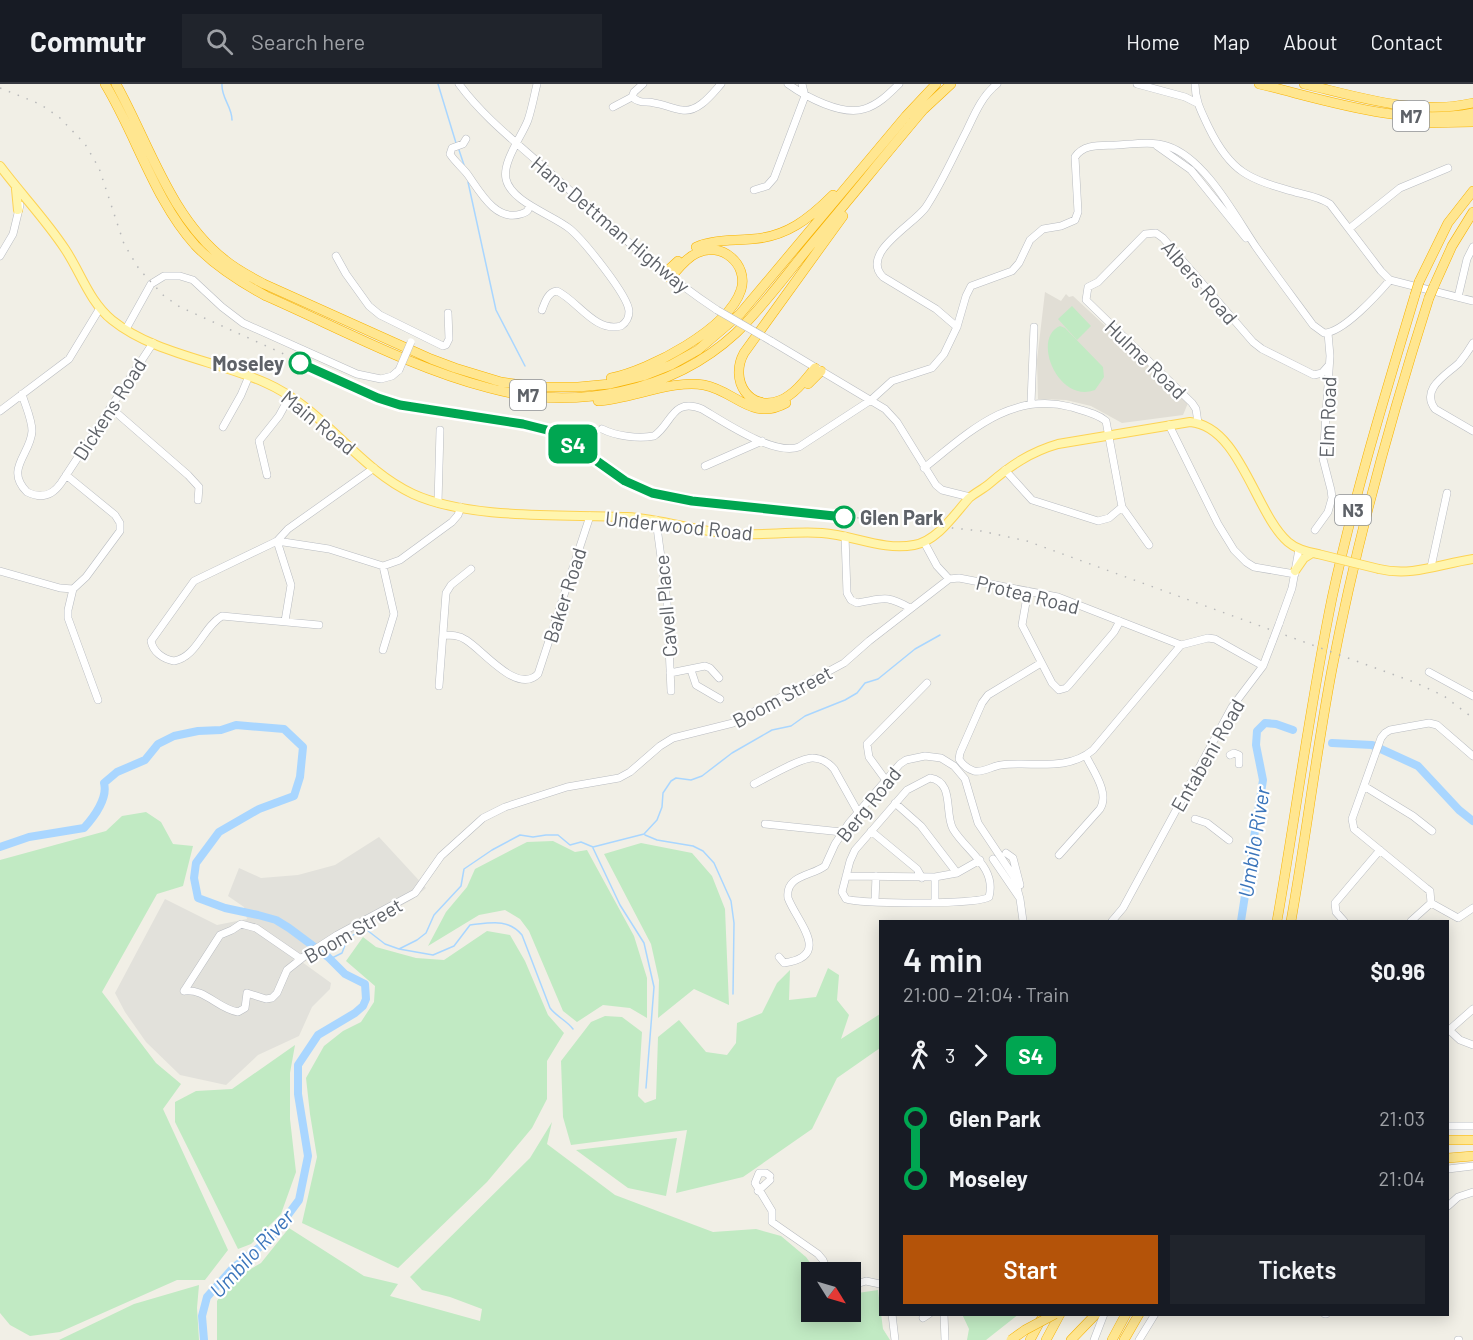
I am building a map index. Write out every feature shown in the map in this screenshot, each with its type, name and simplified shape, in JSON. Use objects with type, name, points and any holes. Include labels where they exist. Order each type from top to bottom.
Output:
[{"type":"highway","name":"M7","points":[[105,84],[169,208],[194,244],[222,270],[266,296],[439,372],[510,392],[552,396],[600,395],[663,380],[693,365],[717,348],[745,323],[924,110],[951,84]]},
{"type":"highway","name":"M7","points":[[116,84],[188,221],[210,247],[237,269],[264,284],[455,368],[501,382],[553,388],[594,386],[643,376],[685,358],[712,340],[749,304],[892,132],[936,84]]},
{"type":"highway","name":"M7","points":[[1259,84],[1349,105],[1415,117],[1444,117],[1473,113]]},
{"type":"highway","name":"M7","points":[[1304,84],[1408,106],[1450,107],[1473,103]]},
{"type":"highway","points":[[1349,105],[1372,114],[1415,123],[1473,122]]},
{"type":"highway","points":[[667,276],[693,248],[703,244],[769,237],[797,226],[837,190],[879,140],[892,132]]},
{"type":"highway","points":[[818,370],[789,395],[770,402],[761,402],[749,396],[740,383],[738,375],[740,360],[747,348],[884,157]]},
{"type":"highway","name":"N3","points":[[1277,920],[1307,729],[1350,522],[1419,282],[1448,224],[1473,191]]},
{"type":"highway","name":"N3","points":[[1291,920],[1344,608],[1364,525],[1429,298],[1452,246],[1473,212]]},
{"type":"highway","points":[[553,388],[617,377],[670,356],[706,331],[729,309],[738,296],[742,282],[737,262],[724,252],[715,250],[696,253],[667,276]]},
{"type":"highway","points":[[510,392],[539,400],[580,402],[618,399],[682,385],[703,384],[753,408],[770,409],[792,399],[818,370]]},
{"type":"highway","points":[[1449,1140],[1473,1140]]},
{"type":"highway","points":[[1449,1152],[1473,1154]]},
{"type":"highway","points":[[1449,1158],[1473,1154]]},
{"type":"highway","points":[[1030,1340],[1043,1316]]},
{"type":"highway","points":[[1011,1340],[1024,1330],[1051,1316]]},
{"type":"highway","points":[[1046,1340],[1059,1316]]},
{"type":"highway","points":[[1071,1340],[1094,1316]]},
{"type":"highway","points":[[1112,1340],[1125,1316]]},
{"type":"highway","points":[[1124,1340],[1138,1316]]},
{"type":"main road","name":"Main Road","points":[[0,166],[65,249],[100,309],[126,329],[153,343],[267,383],[290,396],[374,468],[407,491],[438,503],[537,514]]},
{"type":"main road","points":[[16,187],[18,210]]},
{"type":"main road","points":[[924,542],[951,519],[970,497],[1005,470],[1047,447],[1169,425],[1198,423],[1224,441],[1283,537],[1299,549],[1402,573],[1472,559]]},
{"type":"main road","name":"Underwood Road","points":[[537,514],[656,520],[728,534],[817,533],[890,546],[911,546],[924,542]]},
{"type":"main road","points":[[1295,573],[1304,558],[1315,554]]},
{"type":"street","name":"Hans Dettman Highway","points":[[459,84],[477,106],[517,143],[667,276],[717,310],[885,409],[897,422],[932,481],[942,490],[970,497]]},
{"type":"street","points":[[537,84],[527,122],[506,166],[505,178],[514,193],[569,228],[584,244],[622,295],[628,307],[628,318],[621,326],[610,327],[581,311],[557,291],[547,297],[542,310]]},
{"type":"street","points":[[613,106],[632,97],[643,84]]},
{"type":"street","points":[[632,97],[640,103],[681,110],[695,107],[708,98],[721,84]]},
{"type":"street","points":[[788,84],[805,96],[856,111],[872,106],[899,84]]},
{"type":"street","points":[[754,190],[767,186],[774,178],[805,96],[802,84]]},
{"type":"street","points":[[957,327],[936,309],[883,277],[877,269],[877,260],[890,241],[926,208],[985,95],[997,84]]},
{"type":"street","points":[[1137,84],[1185,97],[1197,103]]},
{"type":"street","points":[[1185,97],[1191,96],[1195,88]]},
{"type":"street","points":[[1195,88],[1197,103],[1222,153],[1237,168],[1266,184],[1326,201],[1335,209],[1381,272],[1390,280],[1473,301]]},
{"type":"street","points":[[466,139],[463,144],[452,148],[450,154],[483,196],[502,213],[518,215],[528,211],[530,205]]},
{"type":"street","points":[[602,429],[618,435],[654,436],[677,410],[692,406],[762,441],[782,448],[799,447],[871,400],[897,379],[927,370],[936,364],[944,354],[957,327],[971,286],[1012,271],[1020,262],[1030,240],[1043,229],[1061,226],[1076,220],[1074,160],[1083,148],[1153,144],[1168,146],[1202,170],[1314,325],[1324,333],[1328,333],[1361,312],[1390,280]]},
{"type":"street","points":[[1350,228],[1400,188],[1448,168]]},
{"type":"street","points":[[0,256],[13,234],[18,210],[25,198]]},
{"type":"street","name":"Albers Road","points":[[1086,300],[1088,287],[1098,282],[1142,236],[1149,233],[1156,234],[1163,237],[1253,342],[1262,349],[1314,375]]},
{"type":"street","points":[[1458,297],[1467,259],[1473,247]]},
{"type":"street","points":[[336,256],[369,306],[380,315],[439,345],[446,345],[449,339],[448,313]]},
{"type":"street","points":[[126,329],[151,284],[164,276],[180,276],[193,280],[243,323],[357,375],[381,379],[392,376],[399,370],[415,332]]},
{"type":"street","name":"Hulme Road","points":[[1086,300],[1191,403],[1196,409],[1198,423]]},
{"type":"street","points":[[1,409],[69,359],[100,309]]},
{"type":"street","points":[[1031,404],[1034,327]]},
{"type":"street","name":"Elm Road","points":[[1315,530],[1328,512],[1332,498],[1323,459],[1329,365],[1328,333]]},
{"type":"street","name":"Dickens Road","points":[[22,394],[32,431],[17,470],[22,486],[31,494],[46,496],[57,489],[153,343]]},
{"type":"street","points":[[1473,343],[1460,361],[1435,385],[1430,396],[1435,409],[1473,431]]},
{"type":"street","points":[[1314,375],[1322,373],[1329,365]]},
{"type":"street","points":[[1314,375],[1327,388]]},
{"type":"street","points":[[223,427],[249,376]]},
{"type":"street","points":[[267,475],[259,441],[279,416],[290,396]]},
{"type":"street","points":[[924,468],[988,418],[1031,404],[1064,405],[1090,412],[1106,421],[1122,507],[1149,545]]},
{"type":"street","points":[[111,408],[188,475],[199,487],[198,500]]},
{"type":"street","points":[[1169,425],[1218,524],[1234,550],[1254,567],[1295,573]]},
{"type":"street","points":[[438,503],[440,430]]},
{"type":"street","points":[[705,466],[762,441]]},
{"type":"street","points":[[319,625],[222,616],[215,621],[186,657],[174,661],[164,658],[154,650],[151,641],[194,581],[277,542],[288,529],[374,468]]},
{"type":"street","points":[[1005,470],[1032,500],[1098,521],[1109,518],[1122,507]]},
{"type":"street","points":[[66,475],[115,515],[121,527],[86,577],[73,589],[68,610],[68,618],[98,700]]},
{"type":"street","points":[[1431,567],[1447,493]]},
{"type":"street","points":[[277,542],[329,549],[383,566],[400,560],[443,529],[456,519],[461,507]]},
{"type":"street","name":"Baker Road","points":[[443,635],[458,636],[467,640],[492,663],[519,679],[532,678],[538,674],[590,516]]},
{"type":"street","name":"Cavell Place","points":[[656,520],[667,602],[671,691]]},
{"type":"street","points":[[844,536],[848,593],[851,600],[857,603],[885,598],[910,608]]},
{"type":"street","points":[[277,542],[291,585],[285,621]]},
{"type":"street","name":"Protea Road","points":[[924,542],[937,566],[949,579],[959,578],[1058,597],[1181,645]]},
{"type":"street","name":"Entabeni Road","points":[[1113,920],[1123,908],[1232,707],[1263,666],[1295,573],[1299,549]]},
{"type":"street","points":[[383,566],[394,614],[383,650]]},
{"type":"street","points":[[439,686],[446,593],[455,581],[471,569]]},
{"type":"street","points":[[0,571],[60,588],[73,589]]},
{"type":"street","name":"Boom Street","points":[[304,957],[256,928],[241,924],[220,934],[184,991],[202,994],[238,1012],[245,1008],[246,994],[250,993],[266,999],[272,998],[277,993],[287,970],[304,957],[411,897],[449,847],[483,818],[505,807],[567,787],[619,778],[673,738],[733,723],[844,663],[949,579]]},
{"type":"street","points":[[1028,591],[1022,625],[1054,686],[1059,690],[1066,688],[1114,632],[1120,621]]},
{"type":"street","points":[[1041,663],[993,691],[985,699],[960,753],[959,759],[963,764],[978,771],[1001,765],[1055,765],[1086,756],[1181,645],[1208,638],[1215,639],[1263,666]]},
{"type":"street","points":[[670,673],[708,666],[719,678]]},
{"type":"street","points":[[691,670],[696,685],[720,699]]},
{"type":"street","points":[[1429,672],[1473,696]]},
{"type":"street","points":[[885,779],[869,757],[867,744],[927,683]]},
{"type":"street","points":[[1431,903],[1430,891],[1354,829],[1352,819],[1381,738],[1390,730],[1429,723],[1437,725],[1473,756]]},
{"type":"street","points":[[1230,755],[1234,753],[1239,755],[1239,764]]},
{"type":"street","name":"Berg Road","points":[[778,957],[784,963],[799,959],[805,955],[810,943],[807,933],[790,904],[788,889],[797,878],[825,866],[842,832],[885,779],[900,764],[915,757],[933,756],[954,765],[965,779],[978,823],[1010,870],[1020,899]]},
{"type":"street","points":[[1059,855],[1100,809],[1104,800],[1102,789],[1086,756]]},
{"type":"street","points":[[754,784],[805,759],[815,758],[834,769],[858,812]]},
{"type":"street","points":[[930,778],[939,782],[946,792],[953,829],[981,862],[990,886],[987,899],[935,902],[849,901],[843,897],[842,892],[851,856],[871,831],[907,790],[930,778]]},
{"type":"street","points":[[1364,786],[1413,816],[1432,831]]},
{"type":"street","points":[[895,803],[921,826],[957,873]]},
{"type":"street","points":[[1195,819],[1207,823],[1229,840]]},
{"type":"street","points":[[765,824],[842,832]]},
{"type":"street","points":[[871,831],[917,869],[922,878]]},
{"type":"street","points":[[1343,920],[1336,912],[1335,903],[1380,849]]},
{"type":"street","points":[[1006,853],[1016,864],[1023,920]]},
{"type":"street","points":[[846,876],[934,877],[957,873],[995,858],[1020,899]]},
{"type":"street","points":[[875,901],[876,876]]},
{"type":"street","points":[[934,877],[935,902]]},
{"type":"street","points":[[1431,903],[1458,918],[1473,908]]},
{"type":"street","points":[[1412,920],[1431,903]]},
{"type":"street","points":[[1449,1029],[1473,1009]]},
{"type":"street","points":[[1449,1031],[1460,1040],[1473,1045]]},
{"type":"street","points":[[1449,1126],[1473,1126]]},
{"type":"street","points":[[1449,1169],[1473,1166]]},
{"type":"street","points":[[758,1191],[770,1178],[764,1172],[757,1175],[755,1183],[758,1191],[772,1211],[772,1222],[818,1254],[824,1262]]},
{"type":"street","points":[[1449,1205],[1458,1197],[1473,1192]]},
{"type":"street","points":[[861,1283],[867,1281],[879,1284]]},
{"type":"street","points":[[892,1316],[895,1340]]},
{"type":"street","points":[[944,1316],[945,1340]]},
{"type":"street","points":[[1094,1340],[1103,1316]]},
{"type":"street","points":[[1139,1340],[1153,1316]]},
{"type":"shaded area","points":[[1045,292],[1061,301],[1066,294],[1069,297],[1073,296],[1188,403],[1183,415],[1122,423],[1091,406],[1066,400],[1038,399],[1037,360]]},
{"type":"shaded area","points":[[379,837],[426,888],[413,899],[302,962],[331,983],[330,989],[312,1007],[299,1036],[258,1055],[226,1085],[180,1075],[146,1042],[115,993],[165,899],[217,925],[247,919],[244,907],[228,896],[239,868],[261,878],[298,875],[335,865]]},
{"type":"green space","points":[[1072,306],[1091,326],[1077,340],[1058,319]]},
{"type":"green space","points":[[1060,326],[1065,328],[1103,367],[1104,377],[1095,390],[1082,392],[1070,388],[1053,368],[1048,343],[1052,333]]},
{"type":"green space","points":[[146,812],[161,822],[173,844],[193,846],[183,886],[157,894],[102,992],[156,1063],[181,1084],[163,1109],[228,1250],[205,1280],[177,1280],[60,1332],[30,1336],[10,1325],[0,1313],[0,860],[106,831],[122,816]]},
{"type":"green space","points":[[553,841],[575,852],[587,850],[634,936],[647,978],[647,1018],[630,1008],[603,1005],[577,1022],[563,1011],[529,931],[520,919],[505,910],[479,915],[428,946],[446,912],[467,887],[475,869],[527,842]]},
{"type":"green space","points":[[641,843],[692,853],[712,876],[725,909],[729,1005],[694,989],[658,1018],[659,980],[651,944],[604,854]]},
{"type":"green space","points":[[487,931],[510,935],[525,961],[548,1015],[564,1033],[547,1061],[547,1099],[532,1128],[487,1182],[398,1268],[302,1223],[317,1157],[306,1078],[324,1046],[343,1031],[361,1022],[374,1002],[375,986],[346,961],[363,937],[376,947],[416,958],[444,960]]},
{"type":"green space","points":[[828,968],[839,975],[837,1000],[849,1015],[841,1039],[879,1015],[879,1049],[837,1078],[812,1129],[743,1177],[676,1193],[687,1130],[571,1145],[563,1117],[561,1061],[591,1022],[605,1016],[622,1017],[642,1032],[638,1096],[645,1103],[656,1099],[658,1037],[679,1020],[706,1052],[727,1055],[736,1043],[737,1023],[762,1013],[777,983],[790,970],[789,1000],[816,997]]},
{"type":"green space","points":[[295,1045],[290,1073],[290,1119],[296,1172],[281,1214],[251,1244],[238,1249],[175,1122],[175,1102],[196,1091],[232,1089]]},
{"type":"green space","points":[[552,1122],[547,1144],[615,1195],[713,1232],[756,1229],[781,1236],[810,1262],[801,1262],[801,1322],[861,1322],[861,1293],[878,1290],[879,1316],[881,1316],[883,1329],[890,1340],[217,1340],[217,1301],[230,1281],[261,1263],[289,1228],[364,1276],[398,1284],[390,1296],[480,1321],[482,1309],[422,1290],[410,1277],[530,1158]]},
{"type":"green space","points":[[677,1138],[666,1196],[628,1188],[576,1150]]},
{"type":"green space","points":[[199,1285],[197,1308],[199,1340],[59,1340],[134,1304]]},
{"type":"green space","points":[[963,1316],[1016,1316],[986,1340],[967,1340],[969,1329]]},
{"type":"waterway","points":[[222,84],[232,120]]},
{"type":"waterway","points":[[438,84],[456,143]]},
{"type":"waterway","points":[[459,150],[464,165]]},
{"type":"waterway","points":[[468,182],[496,310],[525,366]]},
{"type":"waterway","points":[[399,949],[426,933],[434,915],[461,886],[464,869],[492,850],[520,835],[533,837],[558,835],[570,845],[581,842],[593,847],[644,834],[657,820],[662,807],[663,793],[671,781],[676,778],[691,780],[702,776],[732,753],[772,730],[791,726],[805,716],[845,700],[857,693],[865,683],[878,679],[915,649],[940,635]]},
{"type":"waterway","name":"Umbilo River","points":[[1241,920],[1263,780],[1256,745],[1257,731],[1265,723],[1293,730]]},
{"type":"waterway","name":"Umbilo River","points":[[0,847],[29,837],[84,828],[102,801],[104,783],[117,772],[145,760],[158,744],[174,736],[198,731],[221,730],[236,725],[284,729],[303,747],[300,777],[294,796],[259,809],[219,832],[196,863],[194,878],[198,898],[225,908],[276,920],[328,957],[345,974],[365,984],[366,999],[363,1006],[355,1013],[318,1035],[298,1065],[298,1094],[308,1156],[299,1200],[270,1239],[233,1268],[207,1297],[202,1316],[204,1340]]},
{"type":"waterway","name":"Umbilo River","points":[[1332,743],[1372,745],[1418,766],[1459,810],[1473,821]]},
{"type":"waterway","points":[[645,835],[657,840],[693,846],[703,851],[714,863],[731,901],[734,923],[733,994]]},
{"type":"waterway","points":[[593,848],[620,905],[644,943],[654,987],[646,1088]]},
{"type":"waterway","points":[[330,959],[342,953],[347,940],[363,927],[385,944],[433,955],[454,946],[470,925],[505,924],[522,935],[550,1008],[573,1029]]},
{"type":"railway","points":[[0,88],[46,108],[60,118],[85,144],[99,168],[124,244],[139,269],[164,296],[180,307],[390,402],[423,410],[523,424],[547,431],[570,442],[625,481],[672,498],[981,531],[1027,541],[1414,682],[1444,696],[1473,718]]},
{"type":"train","name":"S4","points":[[300,363],[378,398],[400,405],[523,424],[547,430],[570,442],[625,481],[652,493],[692,501],[844,517]]},
{"type":"place","name":"Moseley","points":[[300,363]]},
{"type":"place","name":"Glen Park","points":[[844,517]]}]
